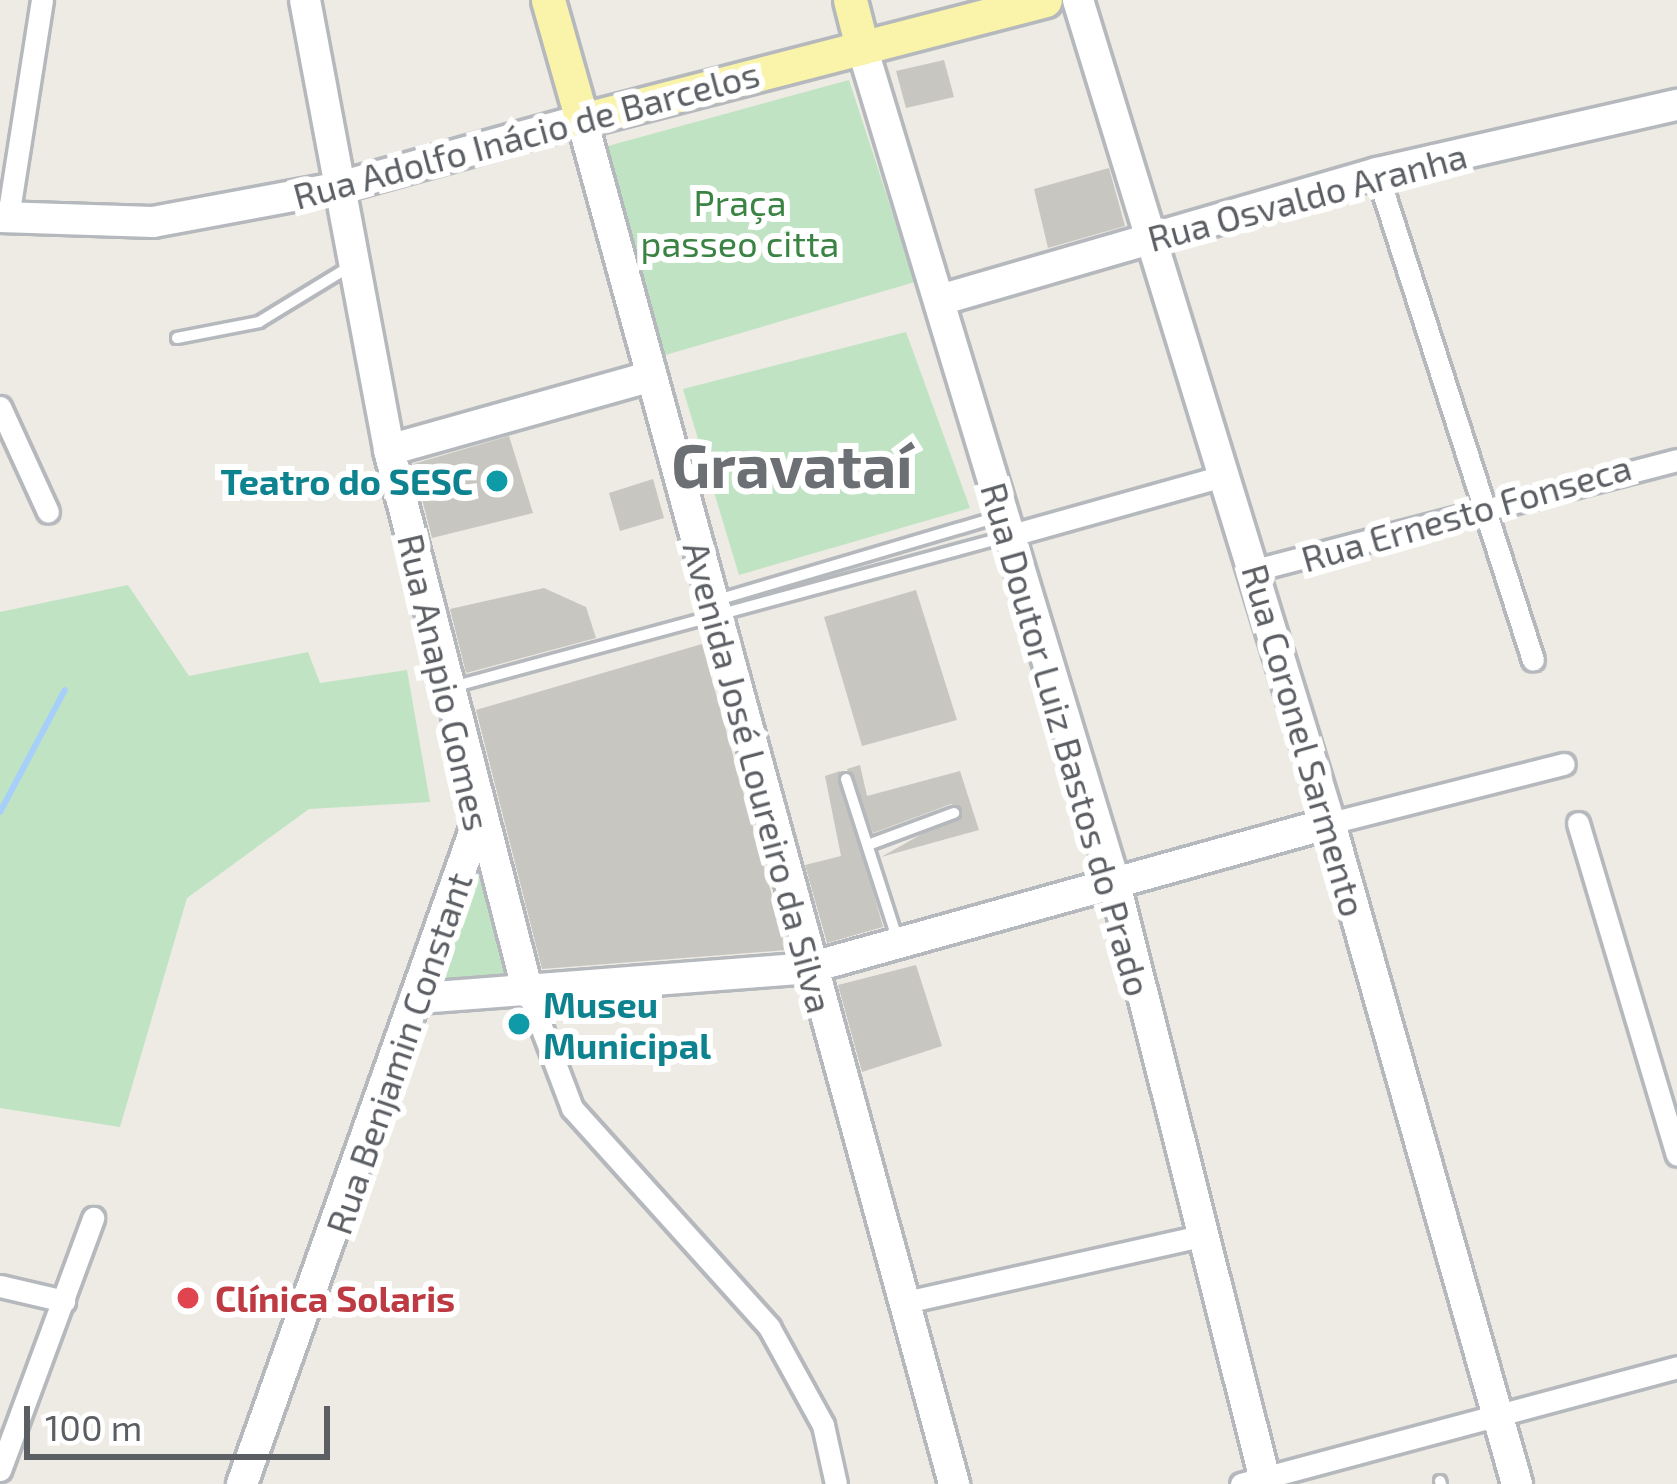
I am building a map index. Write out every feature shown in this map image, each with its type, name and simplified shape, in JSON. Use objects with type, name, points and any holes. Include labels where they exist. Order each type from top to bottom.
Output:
[{"type":"main road","name":"Avenida José Loureiro da Silva","points":[[548,0],[582,120]]},
{"type":"main road","name":"Rua Doutor Luiz Bastos do Prado","points":[[850,0],[862,46]]},
{"type":"main road","name":"Rua Adolfo Inácio de Barcelos","points":[[582,120],[1045,0]]},
{"type":"street","points":[[4,217],[42,0]]},
{"type":"street","name":"Rua Anapio Gomes","points":[[305,0],[336,188],[389,450],[450,688],[477,824],[528,992],[572,1108],[769,1327],[823,1425],[836,1484]]},
{"type":"street","name":"Rua Coronel Sarmento","points":[[1078,0],[1145,239],[1226,475],[1330,823],[1516,1484]]},
{"type":"street","name":"Rua Doutor Luiz Bastos do Prado","points":[[862,46],[1116,888],[1257,1482]]},
{"type":"street","name":"Rua Osvaldo Aranha","points":[[940,300],[1377,173],[1677,105]]},
{"type":"street","name":"Rua Adolfo Inácio de Barcelos","points":[[4,217],[153,222],[336,188],[582,120]]},
{"type":"street","name":"Avenida José Loureiro da Silva","points":[[582,120],[809,968],[954,1484]]},
{"type":"street","points":[[1377,173],[1533,660]]},
{"type":"street","points":[[389,450],[649,377]]},
{"type":"street","points":[[0,407],[48,512]]},
{"type":"street","name":"Rua Ernesto Fonseca","points":[[1255,570],[1677,460]]},
{"type":"street","points":[[1005,526],[1226,475]]},
{"type":"street","points":[[421,998],[809,968],[1116,888],[1330,823],[1564,764]]},
{"type":"street","points":[[1578,823],[1677,1156]]},
{"type":"street","name":"Rua Benjamin Constant","points":[[242,1484],[421,998],[477,824]]},
{"type":"street","points":[[0,1470],[93,1219]]},
{"type":"street","points":[[906,1302],[1202,1236]]},
{"type":"street","points":[[0,1286],[64,1301]]},
{"type":"street","points":[[1257,1482],[1677,1367]]},
{"type":"lane","points":[[178,338],[259,322],[351,265]]},
{"type":"lane","points":[[713,610],[1005,526]]},
{"type":"lane","points":[[450,688],[1005,526]]},
{"type":"lane","points":[[847,779],[899,945]]},
{"type":"lane","points":[[868,844],[954,813]]},
{"type":"green space","name":"Praça passeo citta","points":[[849,80],[915,282],[655,358],[608,146]]},
{"type":"green space","points":[[906,332],[970,508],[739,575],[683,389]]},
{"type":"green space","points":[[128,585],[189,676],[308,652],[320,683],[407,670],[430,802],[309,809],[187,898],[120,1127],[0,1108],[0,612]]},
{"type":"green space","points":[[477,854],[515,978],[435,983]]},
{"type":"building","points":[[944,60],[954,97],[906,108],[896,71]]},
{"type":"building","points":[[1109,168],[1125,226],[1048,248],[1034,189]]},
{"type":"building","points":[[509,436],[533,513],[432,538],[413,464]]},
{"type":"building","points":[[653,479],[664,518],[620,531],[609,493]]},
{"type":"building","points":[[544,588],[586,607],[596,638],[466,673],[450,609]]},
{"type":"building","points":[[916,590],[957,720],[862,746],[824,617]]},
{"type":"building","points":[[702,644],[787,950],[542,969],[476,710]]},
{"type":"building","points":[[860,765],[867,796],[960,771],[979,830],[881,857],[963,811],[951,804],[873,833],[847,769]]},
{"type":"building","points":[[840,771],[883,927],[827,943],[805,865],[841,856],[825,776]]},
{"type":"building","points":[[916,965],[942,1046],[862,1072],[838,985]]},
{"type":"waterway","points":[[0,812],[65,690]]},
{"type":"place","name":"Teatro do SESC","points":[[497,481]]},
{"type":"place","name":"Museu Municipal","points":[[519,1024]]},
{"type":"place","name":"Clínica Solaris","points":[[188,1298]]},
{"type":"district","name":"Gravataí","points":[[792,464]]}]
